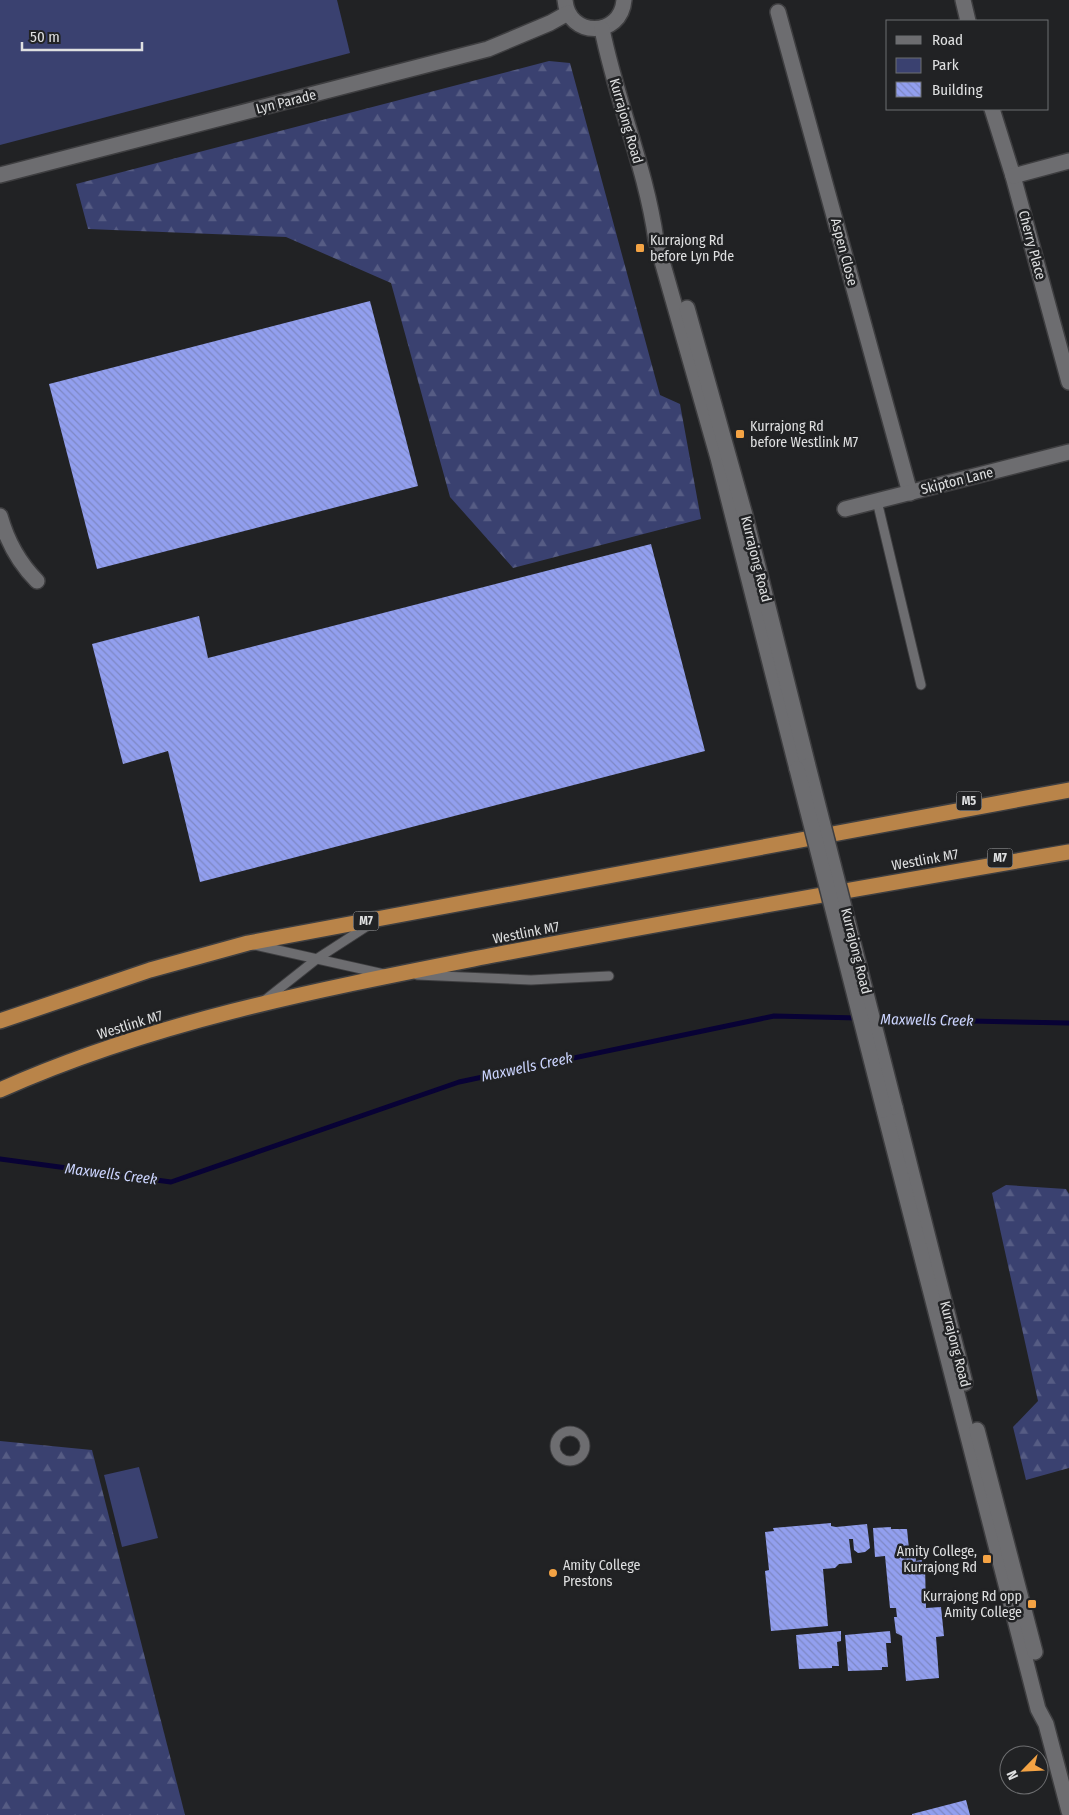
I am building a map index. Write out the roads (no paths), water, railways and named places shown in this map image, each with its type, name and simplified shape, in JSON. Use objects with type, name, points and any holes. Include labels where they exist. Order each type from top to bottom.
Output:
[{"type":"highway","name":"M5","points":[[870,827],[985,797],[1069,781]]},
{"type":"highway","name":"M7","points":[[0,1021],[150,970],[248,943],[1069,790]]},
{"type":"highway","name":"M7","points":[[933,875],[955,867],[1069,845]]},
{"type":"highway","name":"Westlink M7","points":[[0,1090],[111,1047],[257,1006],[394,975],[933,875],[1069,852]]},
{"type":"main road","points":[[566,7],[580,26],[590,29],[602,29],[617,19],[623,9],[624,0]]},
{"type":"main road","points":[[963,0],[968,20]]},
{"type":"main road","name":"Lyn Parade","points":[[0,175],[488,49],[550,23],[566,7]]},
{"type":"main road","name":"Aspen Close","points":[[778,12],[910,493]]},
{"type":"main road","name":"Kurrajong Road","points":[[602,29],[622,111],[652,213],[656,240],[803,768],[1038,1709],[1046,1724],[1069,1811]]},
{"type":"main road","name":"Cherry Place","points":[[992,110],[1013,176],[1069,382]]},
{"type":"main road","points":[[1013,176],[1069,161]]},
{"type":"main road","name":"Skipton Lane","points":[[845,509],[1069,452]]},
{"type":"main road","points":[[0,516],[12,548],[23,567],[36,581]]},
{"type":"lane","points":[[877,501],[921,685]]},
{"type":"lane","points":[[257,1006],[318,958],[379,918]]},
{"type":"lane","points":[[248,943],[394,975],[531,980],[609,976]]},
{"type":"waterway","name":"Maxwells Creek","points":[[0,1159],[171,1182],[459,1082],[774,1016],[859,1018]]},
{"type":"waterway","name":"Maxwells Creek","points":[[875,1019],[1069,1023]]},
{"type":"place","name":"Kurrajong Rd before Lyn Pde","points":[[640,248]]},
{"type":"place","name":"Kurrajong Rd before Westlink M7","points":[[740,434]]},
{"type":"place","name":"Amity College, Kurrajong Rd","points":[[987,1559]]},
{"type":"place","name":"Amity College Prestons","points":[[553,1573]]},
{"type":"place","name":"Kurrajong Rd opp Amity College","points":[[1032,1604]]}]
